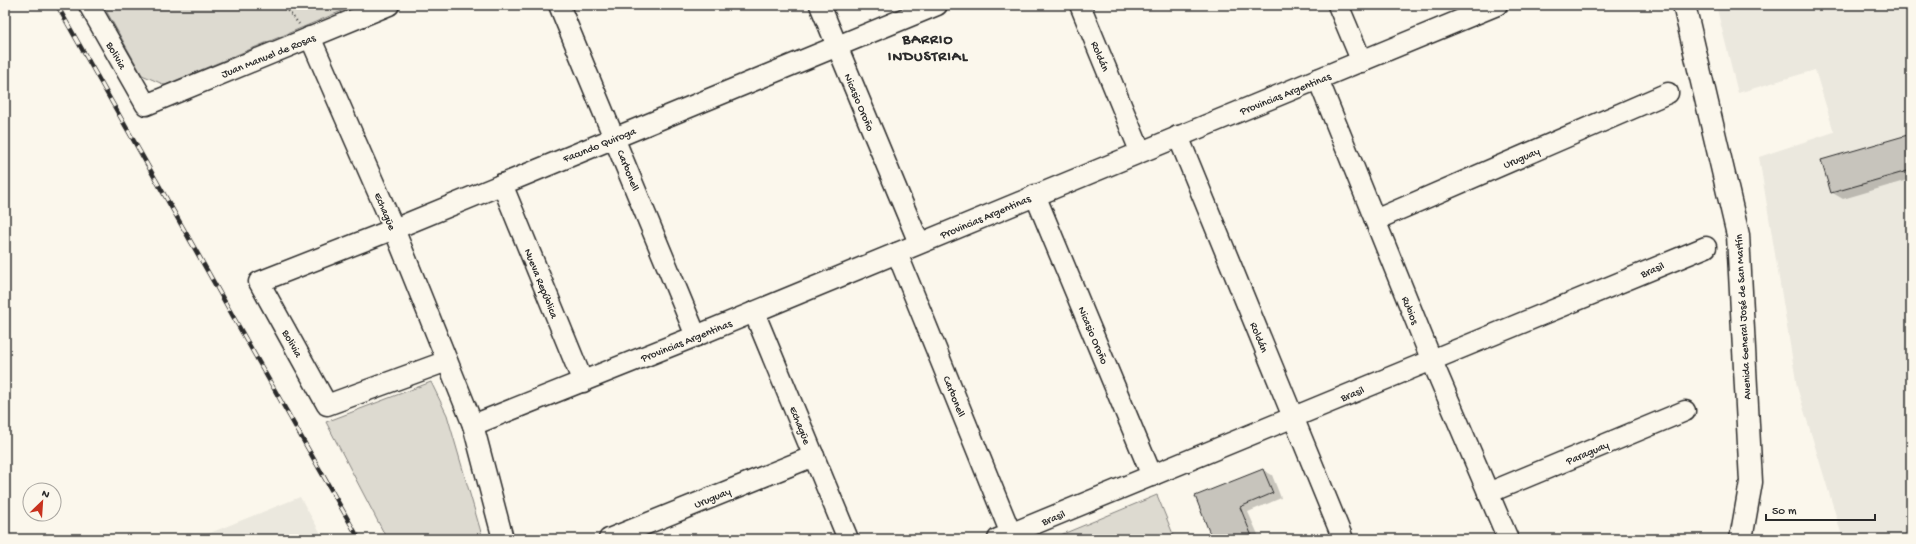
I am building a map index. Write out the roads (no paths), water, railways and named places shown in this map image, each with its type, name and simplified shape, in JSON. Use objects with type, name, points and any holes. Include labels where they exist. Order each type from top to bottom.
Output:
[{"type":"main road","name":"Avenida General José de San Martín","points":[[1684,5],[1738,234],[1751,482],[1741,539]]},
{"type":"street","name":"Bolivia","points":[[88,5],[146,104]]},
{"type":"street","name":"Juan Manuel de Rosas","points":[[146,104],[389,5]]},
{"type":"street","name":"Carbonell","points":[[560,5],[696,336]]},
{"type":"street","name":"Nicasio Oroño","points":[[820,5],[919,243]]},
{"type":"street","name":"Facundo Quiroga","points":[[260,282],[394,229],[937,5]]},
{"type":"street","name":"Roldán","points":[[1080,5],[1140,151]]},
{"type":"street","points":[[1338,5],[1362,62]]},
{"type":"street","name":"Provincias Argentinas","points":[[473,425],[696,336],[1140,151],[1362,62],[1497,5]]},
{"type":"street","name":"Echagüe","points":[[310,37],[394,229],[473,425]]},
{"type":"street","name":"Rubios","points":[[1318,79],[1432,361],[1508,539]]},
{"type":"street","name":"Uruguay","points":[[1375,220],[1668,93]]},
{"type":"street","name":"Roldán","points":[[1178,136],[1343,539]]},
{"type":"street","name":"Nueva República","points":[[502,184],[583,382]]},
{"type":"street","name":"Nicasio Oroño","points":[[1035,195],[1152,476]]},
{"type":"street","name":"Brasil","points":[[1007,537],[1293,417],[1706,247]]},
{"type":"street","name":"Carbonell","points":[[897,253],[1007,537]]},
{"type":"street","name":"Bolivia","points":[[260,282],[327,405],[447,361]]},
{"type":"street","name":"Echagüe","points":[[754,312],[848,539]]},
{"type":"street","name":"Paraguay","points":[[1488,493],[1686,411]]},
{"type":"street","points":[[473,425],[503,539]]},
{"type":"street","name":"Uruguay","points":[[609,539],[814,456]]},
{"type":"railway","points":[[57,5],[359,539]]},
{"type":"district","name":"BARRIO INDUSTRIAL","points":[[928,46]]}]
